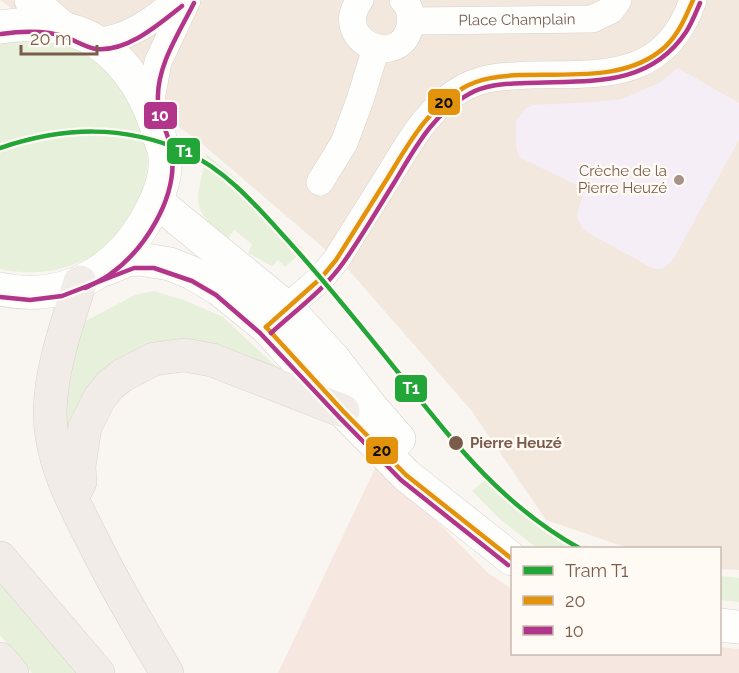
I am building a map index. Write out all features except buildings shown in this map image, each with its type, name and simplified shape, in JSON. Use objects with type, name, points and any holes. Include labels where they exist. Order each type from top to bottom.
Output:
[{"type":"highway","points":[[93,276],[56,362],[50,414],[60,470],[71,499],[104,564],[167,673]]},
{"type":"highway","points":[[71,499],[80,482],[81,447],[91,412],[110,385],[123,375],[154,359],[185,355],[212,360],[343,411]]},
{"type":"highway","points":[[0,558],[98,673]]},
{"type":"highway","points":[[0,659],[12,673]]},
{"type":"street","points":[[31,0],[63,28]]},
{"type":"street","points":[[96,41],[107,41],[129,34],[177,0]]},
{"type":"street","points":[[150,105],[158,62],[187,0]]},
{"type":"street","name":"Place Champlain","points":[[376,48],[386,49],[404,40],[409,31],[407,11],[592,19],[610,10],[618,0]]},
{"type":"street","points":[[276,318],[321,278],[336,260],[417,131],[442,102],[466,86],[501,76],[597,74],[630,68],[663,50],[684,22],[693,0]]},
{"type":"street","points":[[320,182],[344,143],[376,48],[367,45],[359,38],[354,29],[350,3]]},
{"type":"street","points":[[0,27],[14,25],[63,28],[96,41],[119,61],[150,105],[165,157],[164,178],[143,228],[131,244],[93,276]]},
{"type":"street","points":[[156,201],[276,318],[343,411],[406,475],[511,557]]},
{"type":"street","points":[[0,289],[47,291],[93,276],[127,260],[140,259],[170,264],[192,273],[276,318],[333,358],[371,407],[412,453],[459,516]]},
{"type":"street","points":[[721,625],[739,627]]},
{"type":"shaded area","points":[[0,0],[739,0],[739,570],[721,569],[721,547],[625,547],[546,520],[471,410],[347,268],[200,142]]},
{"type":"shaded area","points":[[678,68],[739,103],[739,140],[674,258],[665,268],[654,269],[583,230],[577,213],[585,189],[518,155],[516,120],[525,109],[532,105],[622,99],[659,83]]},
{"type":"shaded area","points":[[378,462],[488,573],[511,588],[511,655],[721,655],[721,647],[739,649],[739,673],[278,673]]},
{"type":"green space","points":[[35,38],[67,45],[89,54],[118,78],[126,87],[131,98],[146,144],[148,161],[143,188],[135,210],[122,230],[107,245],[88,258],[68,266],[46,271],[23,272],[0,269],[0,43]]},
{"type":"green space","points":[[206,154],[233,176],[304,250],[285,267],[278,260],[272,266],[248,253],[252,244],[234,230],[228,238],[200,210],[198,193]]},
{"type":"green space","points":[[154,291],[186,301],[223,317],[286,376],[134,353],[70,444],[61,422],[78,325],[135,295]]},
{"type":"green space","points":[[491,475],[537,518],[563,535],[590,547],[536,547],[501,520],[472,491]]},
{"type":"green space","points":[[721,576],[739,578],[739,602],[721,600]]},
{"type":"green space","points":[[0,581],[76,673],[32,673],[4,640],[0,635]]},
{"type":"tram line","name":"T1","points":[[0,148],[23,141],[70,133],[116,133],[163,143],[186,152],[216,170],[230,180],[255,205],[305,260],[441,426],[481,471],[526,513],[577,547]]},
{"type":"transit line","name":"20","points":[[266,327],[321,278],[336,260],[419,129],[450,97],[463,88],[490,78],[596,73],[633,66],[650,58],[670,42],[682,25],[693,0]]},
{"type":"transit line","name":"10","points":[[85,288],[109,275],[135,252],[156,222],[164,205],[172,171],[172,154],[159,107],[158,88],[170,50],[194,3]]},
{"type":"transit line","name":"10","points":[[271,333],[335,273],[356,244],[426,133],[456,102],[482,88],[497,85],[593,81],[634,72],[653,64],[671,50],[688,29],[700,3]]},
{"type":"transit line","name":"10","points":[[1,34],[50,33],[92,48],[108,49],[142,35],[182,6]]},
{"type":"transit line","name":"10","points":[[0,297],[30,300],[62,296],[134,268],[154,268],[192,281],[216,295],[260,333],[401,480],[508,565]]},
{"type":"transit line","name":"20","points":[[266,327],[406,475],[511,558]]},
{"type":"place","name":"Crèche de la Pierre Heuzé","points":[[679,180]]},
{"type":"place","name":"Pierre Heuzé","points":[[456,443]]}]
